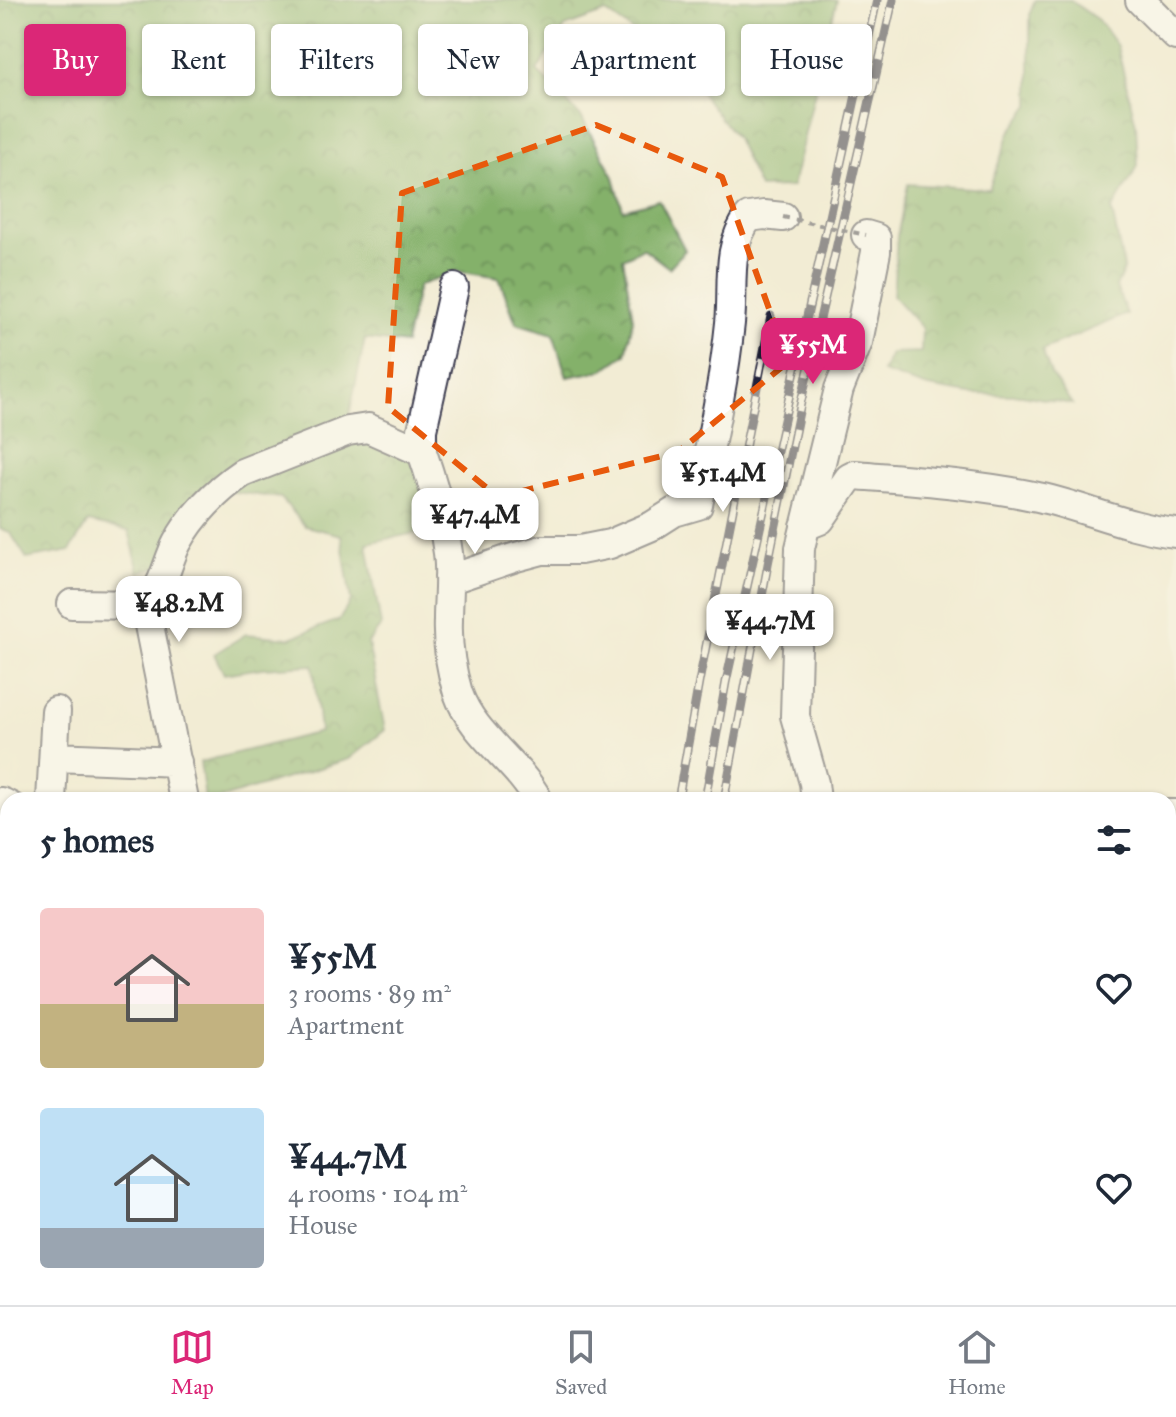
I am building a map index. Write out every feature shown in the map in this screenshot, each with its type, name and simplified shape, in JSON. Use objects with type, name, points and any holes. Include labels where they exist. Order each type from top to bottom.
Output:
[{"type":"street","points":[[1140,0],[1176,36]]},
{"type":"street","points":[[449,577],[542,550],[580,550],[610,544],[652,526],[674,512],[698,505],[730,323],[732,260],[739,229],[749,217],[783,217]]},
{"type":"street","points":[[815,792],[795,716],[800,548],[839,389],[858,342],[876,252],[876,238],[866,235]]},
{"type":"street","points":[[454,288],[422,430],[422,452],[448,553],[447,624],[451,669],[460,697],[482,732],[532,792]]},
{"type":"street","points":[[145,605],[158,589],[169,560],[187,529],[228,482],[242,473],[348,431],[368,428],[422,452]]},
{"type":"street","points":[[805,526],[820,520],[849,478],[855,475],[1035,496],[1114,520],[1176,533]]},
{"type":"street","points":[[72,604],[145,605]]},
{"type":"street","points":[[145,605],[183,792]]},
{"type":"street","points":[[52,792],[56,711]]},
{"type":"street","points":[[55,757],[177,762]]},
{"type":"path","points":[[783,217],[866,235]]},
{"type":"highlighted area","points":[[596,125],[722,177],[788,362],[678,452],[498,497],[388,407],[402,193]]},
{"type":"green space","points":[[0,0],[837,0],[831,24],[741,24],[741,96],[814,96],[792,187],[759,188],[736,138],[704,96],[725,96],[725,24],[623,24],[606,12],[573,24],[544,24],[544,60],[537,71],[544,78],[544,96],[561,96],[582,118],[614,177],[623,210],[659,200],[685,250],[669,268],[643,248],[623,258],[633,319],[626,354],[603,370],[567,377],[553,334],[516,323],[499,278],[456,271],[418,286],[405,344],[365,339],[348,421],[416,460],[435,529],[367,543],[381,626],[368,643],[385,730],[349,759],[242,792],[204,792],[200,762],[320,732],[313,665],[224,674],[214,654],[246,634],[290,638],[339,620],[351,601],[341,535],[305,526],[281,498],[227,491],[163,565],[139,572],[129,531],[88,522],[70,551],[27,559],[10,532],[0,529]]},
{"type":"green space","points":[[1035,0],[1070,0],[1098,20],[1117,46],[1136,124],[1138,166],[1112,210],[1124,269],[1116,287],[1127,314],[1042,350],[1051,374],[1072,404],[1022,395],[970,394],[928,387],[882,372],[891,353],[921,352],[922,328],[893,296],[897,236],[908,184],[989,189],[1010,132],[1030,105],[1030,13]]},
{"type":"railway","points":[[706,792],[726,682],[877,0]]},
{"type":"railway","points":[[725,792],[801,402],[893,0]]},
{"type":"railway","points":[[679,792],[771,316]]}]
